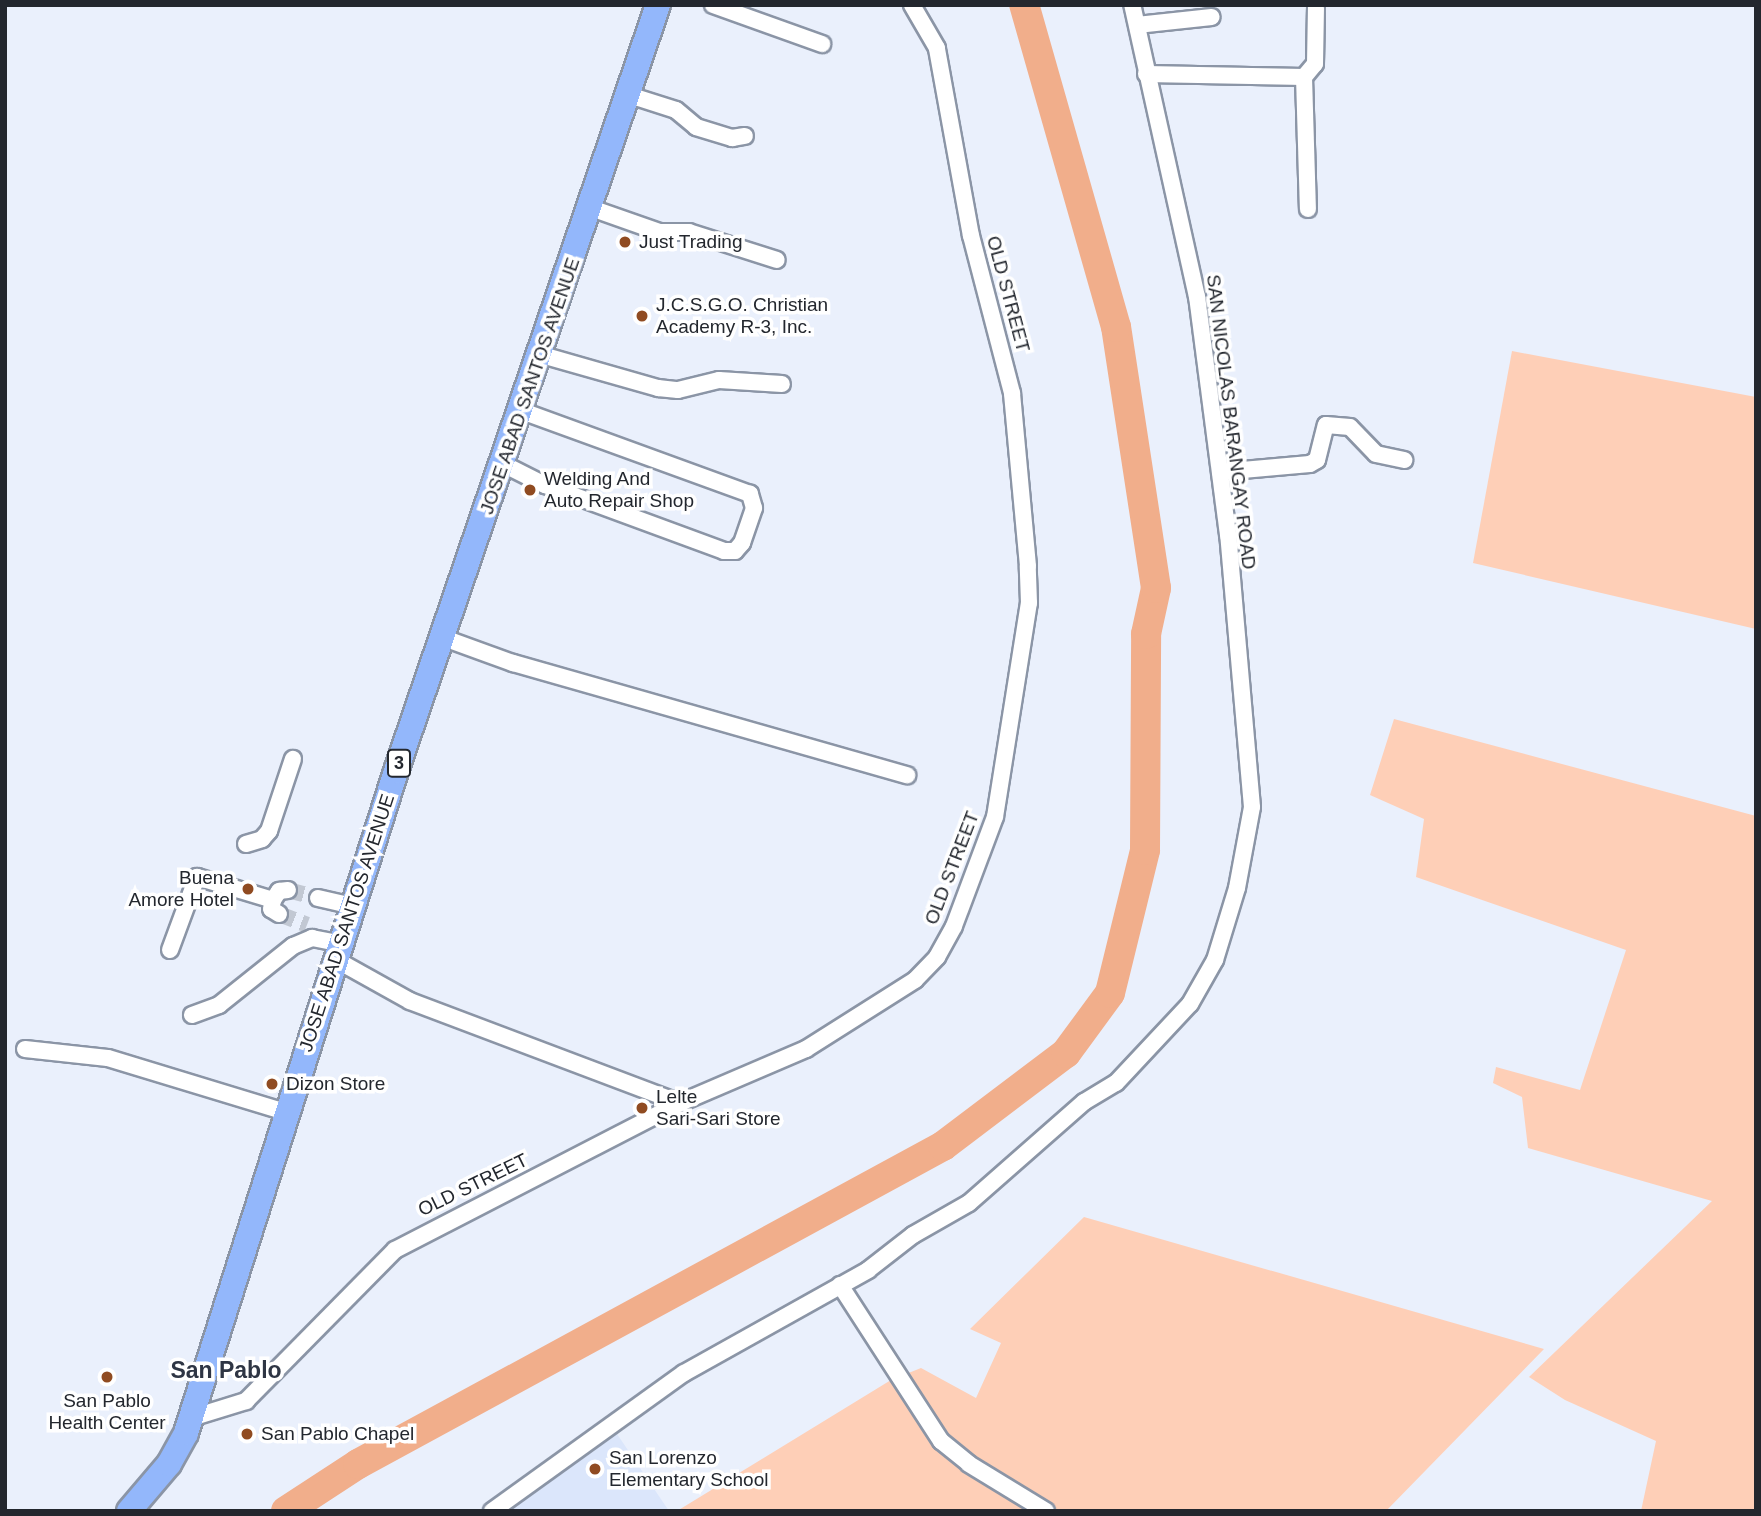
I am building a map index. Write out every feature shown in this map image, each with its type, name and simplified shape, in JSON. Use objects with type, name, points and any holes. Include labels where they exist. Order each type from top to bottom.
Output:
[{"type":"highway","name":"JOSE ABAD SANTOS AVENUE","points":[[129,1511],[169,1464],[191,1418],[286,1112],[441,637],[542,355],[658,5]]},
{"type":"street","points":[[713,5],[822,44]]},
{"type":"street","name":"OLD STREET","points":[[191,1418],[246,1401],[326,1315],[395,1250],[680,1102],[806,1049],[915,980],[937,957],[954,926],[995,817],[1028,603],[1020,464],[1012,393],[971,236],[937,48],[912,5]]},
{"type":"street","name":"SAN NICOLAS BARANGAY ROAD","points":[[492,1511],[684,1373],[840,1284],[1009,1173],[1084,1102],[1116,1083],[1190,1004],[1215,960],[1237,888],[1252,807],[1220,472],[1198,297],[1132,5]]},
{"type":"street","points":[[1308,209],[1304,77],[1315,64],[1316,8]]},
{"type":"street","points":[[1137,25],[1212,17]]},
{"type":"street","points":[[1146,74],[1304,77]]},
{"type":"street","points":[[629,95],[676,110],[696,127],[732,138],[745,136]]},
{"type":"street","points":[[591,208],[659,232],[689,232],[777,260]]},
{"type":"street","points":[[542,355],[658,388],[678,390],[719,380],[782,384]]},
{"type":"street","points":[[503,464],[545,485],[724,551],[735,551],[742,543],[754,508],[750,494],[522,411]]},
{"type":"street","points":[[1220,472],[1310,464],[1317,460],[1326,425],[1350,427],[1376,454],[1404,460]]},
{"type":"street","points":[[441,637],[513,663],[907,775]]},
{"type":"street","points":[[246,844],[262,839],[269,831],[293,759]]},
{"type":"street","points":[[170,950],[197,877],[276,907],[279,891],[288,890]]},
{"type":"street","points":[[318,898],[354,906]]},
{"type":"street","points":[[307,925],[410,1001],[680,1102]]},
{"type":"street","points":[[192,1014],[219,1005],[293,946],[312,938],[341,948]]},
{"type":"street","points":[[25,1049],[108,1058],[286,1112]]},
{"type":"street","points":[[840,1284],[941,1441],[969,1464],[1046,1511]]},
{"type":"shaded area","points":[[1512,351],[1756,397],[1756,629],[1473,563]]},
{"type":"shaded area","points":[[1394,719],[1756,816],[1756,1511],[1641,1511],[1656,1441],[1565,1400],[1529,1377],[1712,1201],[1528,1148],[1522,1097],[1493,1083],[1496,1067],[1580,1090],[1626,950],[1416,877],[1424,819],[1370,795]]},
{"type":"shaded area","points":[[1084,1217],[1544,1349],[1386,1511],[677,1511],[891,1380],[921,1368],[976,1398],[1001,1343],[970,1329]]},
{"type":"shaded area","name":"San Lorenzo Elementary School","points":[[613,1428],[669,1511],[485,1511]]},
{"type":"waterway","points":[[286,1511],[358,1464],[943,1146],[1066,1053],[1110,993],[1145,850],[1146,634],[1156,588],[1116,327],[1024,5]]},
{"type":"tunnel","points":[[288,890],[318,898]]},
{"type":"tunnel","points":[[279,914],[307,925]]},
{"type":"place","name":"Just Trading","points":[[625,242]]},
{"type":"place","name":"J.C.S.G.O. Christian Academy R-3, Inc.","points":[[642,316]]},
{"type":"place","name":"Welding And Auto Repair Shop","points":[[530,490]]},
{"type":"place","name":"Buena Amore Hotel","points":[[248,889]]},
{"type":"place","name":"Dizon Store","points":[[272,1084]]},
{"type":"place","name":"Lelte Sari-Sari Store","points":[[642,1108]]},
{"type":"place","name":"San Pablo Health Center","points":[[107,1377]]},
{"type":"place","name":"San Pablo Chapel","points":[[247,1434]]},
{"type":"place","name":"San Lorenzo Elementary School","points":[[595,1469]]},
{"type":"district","name":"San Pablo","points":[[226,1370]]}]
